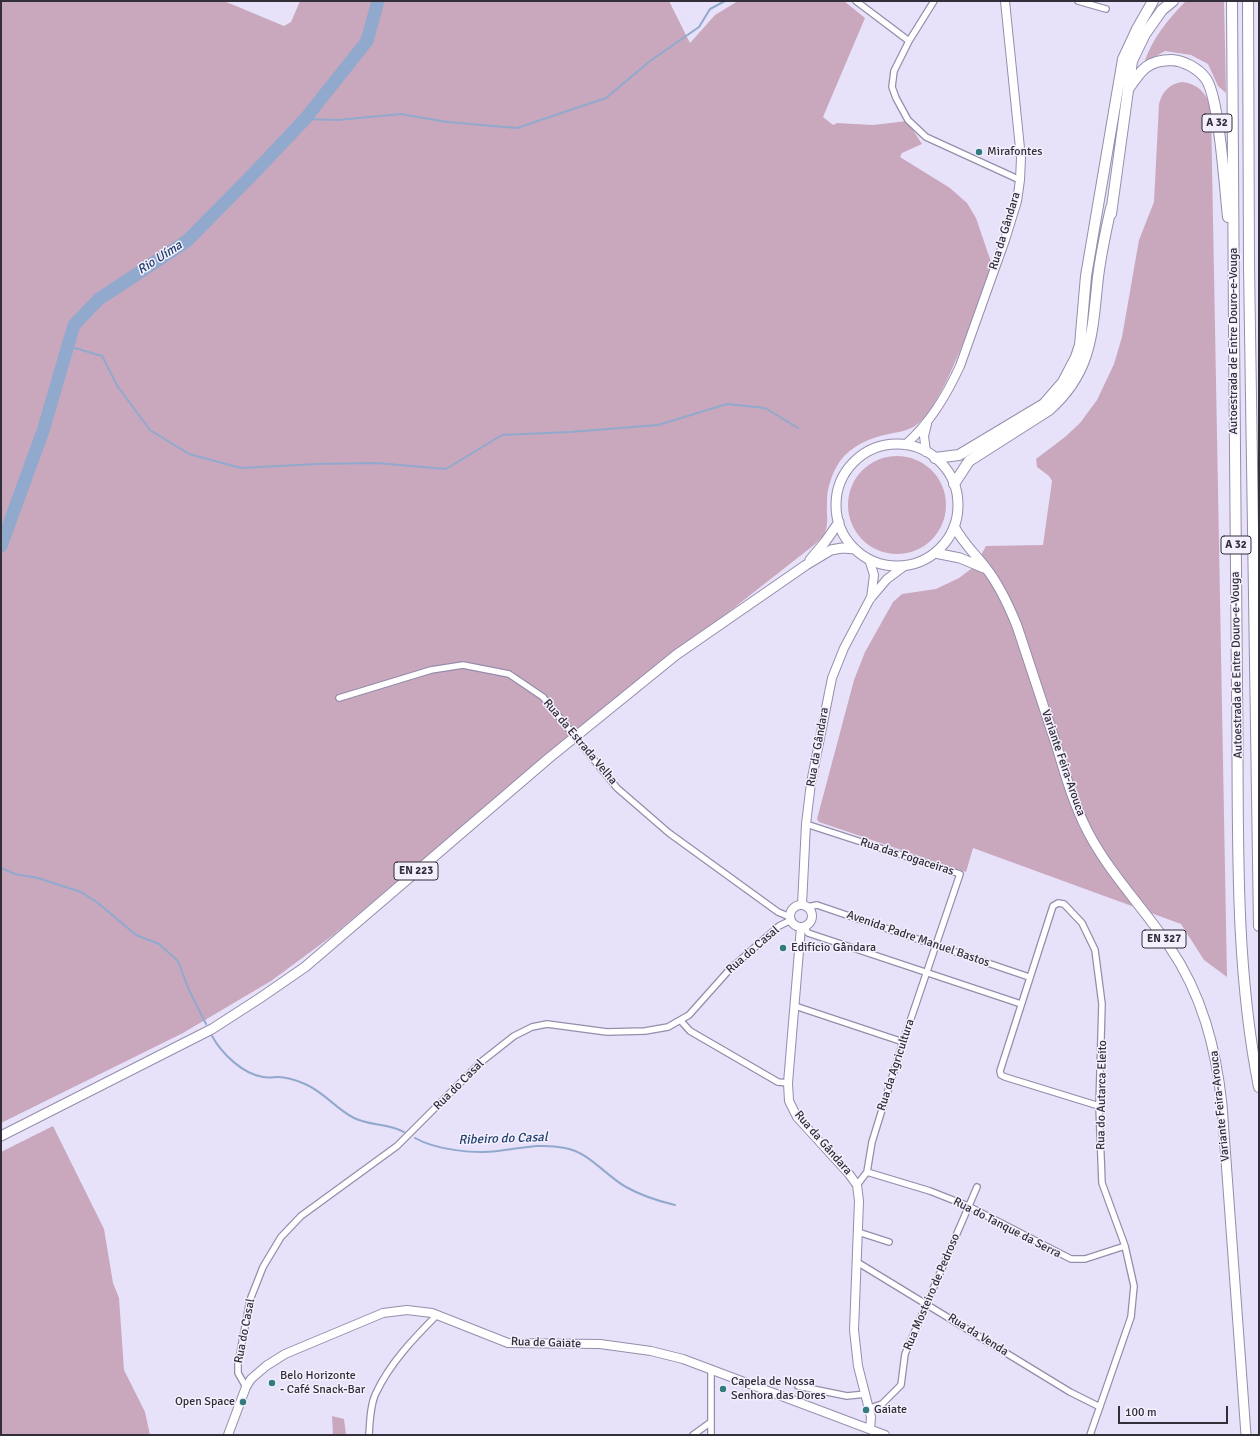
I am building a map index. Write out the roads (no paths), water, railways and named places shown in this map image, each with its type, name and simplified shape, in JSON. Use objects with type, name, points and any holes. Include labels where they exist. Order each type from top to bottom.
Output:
[{"type":"highway","points":[[935,458],[959,455],[1044,404],[1055,394],[1076,357],[1080,345],[1083,304],[1098,204],[1123,59],[1137,29],[1153,1]]},
{"type":"highway","points":[[1137,29],[1163,1]]},
{"type":"highway","name":"A 32","points":[[954,484],[969,461],[1049,410],[1060,400],[1070,387],[1085,361],[1091,343],[1096,308],[1098,277],[1111,208],[1126,91],[1132,61],[1144,34],[1162,10],[1173,1]]},
{"type":"highway","name":"Autoestrada de Entre Douro-e-Vouga","points":[[1232,1],[1233,268],[1241,913],[1243,973],[1252,1049],[1259,1087]]},
{"type":"highway","name":"Autoestrada de Entre Douro-e-Vouga","points":[[1248,1],[1249,257],[1259,926]]},
{"type":"highway","name":"A 32","points":[[1126,91],[1142,69],[1159,60],[1178,61],[1194,68],[1206,79],[1214,98],[1233,268]]},
{"type":"main road","name":"Rua da Gândara","points":[[905,445],[927,423],[949,391],[960,366],[1005,240],[1017,201],[1021,158],[1005,1]]},
{"type":"main road","name":"Rua da Gândara","points":[[926,452],[924,436],[927,423]]},
{"type":"main road","points":[[905,445],[926,452],[935,458],[946,470],[954,484],[958,505],[954,526],[946,541],[935,553],[916,563],[906,565],[887,565],[869,559],[855,549],[845,536],[839,522],[836,500],[840,484],[848,470],[863,455],[883,446],[905,445]]},
{"type":"main road","name":"EN 223","points":[[806,565],[839,522]]},
{"type":"main road","name":"Variante Feira-Arouca","points":[[954,526],[966,546],[987,569],[1007,601],[1017,626],[1074,801],[1088,833],[1108,864],[1178,960],[1192,987],[1208,1025],[1218,1069],[1222,1105],[1246,1435]]},
{"type":"main road","name":"EN 223","points":[[1,1136],[212,1029],[273,989],[305,967],[549,758],[676,655],[806,565],[831,550],[842,548],[855,549]]},
{"type":"main road","points":[[935,553],[960,558],[987,569]]},
{"type":"main road","name":"Rua da Gândara","points":[[869,559],[874,575],[870,599]]},
{"type":"main road","name":"Rua da Gândara","points":[[868,1432],[871,1417],[870,1408],[855,1350],[860,1200],[857,1185],[797,1117],[789,1102],[788,1083],[803,927],[810,922],[812,916],[805,906],[806,824],[811,783],[832,678],[844,648],[870,599],[887,579],[906,565]]},
{"type":"main road","points":[[803,927],[795,925],[790,919],[793,908],[805,906]]},
{"type":"main road","name":"Rua de Gaiate","points":[[228,1435],[246,1388],[252,1379],[266,1366],[285,1354],[382,1313],[407,1310],[437,1315],[508,1343],[600,1344],[651,1351],[683,1359],[868,1432],[885,1435]]},
{"type":"street","points":[[856,1],[909,40]]},
{"type":"street","points":[[934,1],[909,40],[894,71],[892,87],[896,98],[908,120],[926,137],[1020,180]]},
{"type":"street","points":[[1078,1],[1106,9]]},
{"type":"street","name":"Rua da Estrada Velha","points":[[339,698],[431,670],[463,665],[509,674],[542,697],[617,788],[670,833],[778,912],[790,919]]},
{"type":"street","name":"Rua das Fogaceiras","points":[[806,824],[960,874],[936,945]]},
{"type":"street","name":"Rua do Autarca Eleito","points":[[1029,977],[1054,906],[1058,903],[1064,904],[1082,923],[1096,950],[1102,1004],[1099,1106],[1102,1183],[1125,1246],[1134,1286],[1132,1317],[1090,1435]]},
{"type":"street","name":"Avenida Padre Manuel Bastos","points":[[805,906],[817,905],[1029,977]]},
{"type":"street","name":"Rua do Casal","points":[[246,1388],[238,1373],[238,1364],[248,1307],[263,1267],[280,1237],[301,1216],[397,1146],[481,1062],[514,1036],[532,1027],[548,1024],[607,1032],[646,1031],[668,1027],[681,1022],[730,969],[779,926],[790,919]]},
{"type":"street","points":[[803,927],[808,933],[1021,1004]]},
{"type":"street","name":"Rua da Agricultura","points":[[857,1185],[867,1172],[872,1142],[903,1042],[936,945]]},
{"type":"street","points":[[1029,977],[1001,1068],[1001,1075],[1099,1106]]},
{"type":"street","points":[[795,1006],[903,1042]]},
{"type":"street","points":[[681,1022],[690,1030],[778,1082],[788,1083]]},
{"type":"street","name":"Rua do Tanque da Serra","points":[[867,1172],[930,1191],[968,1206],[1071,1259],[1085,1259],[1125,1246]]},
{"type":"street","name":"Rua Mosteiro de Pedroso","points":[[870,1408],[882,1404],[901,1385],[905,1354],[977,1187]]},
{"type":"street","points":[[858,1232],[889,1242]]},
{"type":"street","name":"Rua da Venda","points":[[857,1262],[1070,1392],[1100,1408]]},
{"type":"street","points":[[369,1435],[370,1419],[376,1393],[399,1356],[437,1315]]},
{"type":"street","points":[[711,1370],[711,1435]]},
{"type":"street","points":[[798,1386],[847,1396],[866,1394]]},
{"type":"street","points":[[693,1435],[711,1422]]},
{"type":"waterway","name":"Rio Uíma","points":[[1,546],[43,431],[74,325],[99,299],[187,241],[305,119],[367,41],[378,1]]},
{"type":"waterway","points":[[305,119],[338,120],[401,114],[447,122],[517,128],[606,98],[650,61],[699,27],[710,9],[725,1]]},
{"type":"waterway","points":[[68,346],[102,356],[118,387],[150,430],[189,454],[241,468],[316,464],[376,463],[446,469],[502,435],[570,432],[658,425],[727,404],[765,408],[798,428]]},
{"type":"waterway","name":"Ribeiro do Casal","points":[[1,868],[15,874],[38,878],[81,892],[98,903],[136,935],[159,944],[178,961],[189,990],[206,1024]]},
{"type":"waterway","name":"Ribeiro do Casal","points":[[212,1036],[221,1050],[248,1072],[263,1077],[292,1079],[312,1087],[341,1110],[360,1121],[392,1127],[404,1132]]},
{"type":"waterway","name":"Ribeiro do Casal","points":[[415,1138],[433,1146],[478,1152],[498,1151],[532,1146],[548,1146],[574,1150],[590,1159],[619,1182],[632,1190],[650,1198],[675,1205]]},
{"type":"place","name":"Mirafontes","points":[[979,152]]},
{"type":"place","name":"Edifício Gândara","points":[[783,948]]},
{"type":"place","name":"Belo Horizonte - Café Snack-Bar","points":[[272,1383]]},
{"type":"place","name":"Capela de Nossa Senhora das Dores","points":[[723,1389]]},
{"type":"place","name":"Open Space","points":[[243,1402]]},
{"type":"place","name":"Gaiate","points":[[866,1410]]}]
